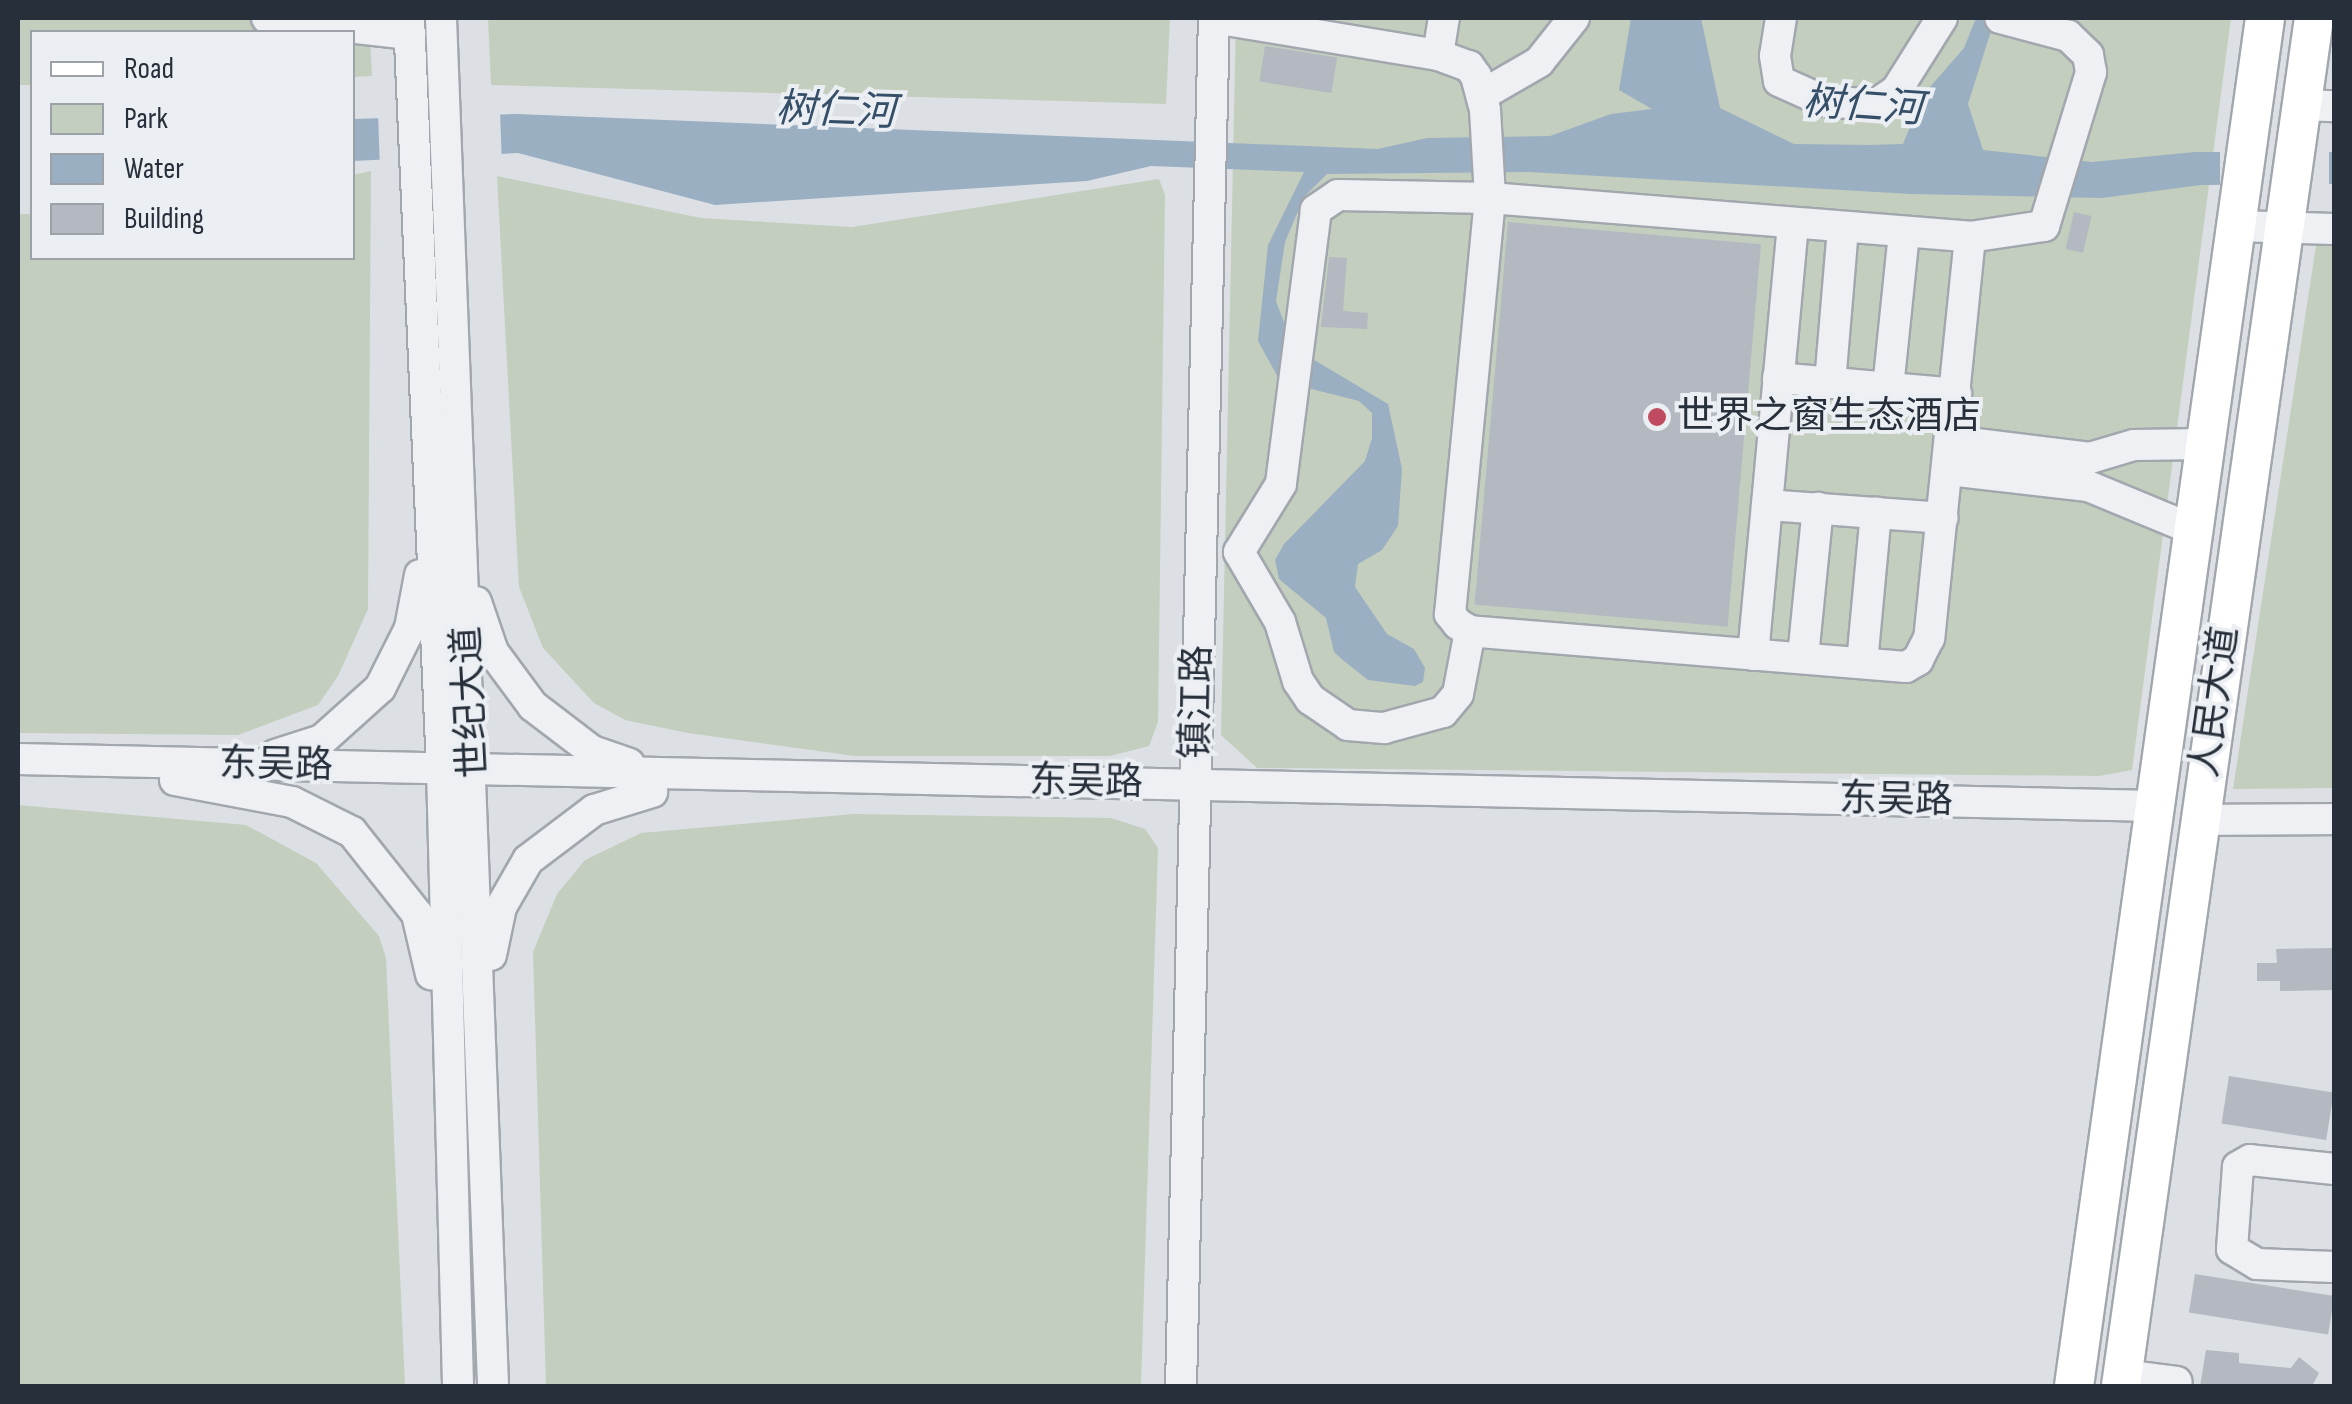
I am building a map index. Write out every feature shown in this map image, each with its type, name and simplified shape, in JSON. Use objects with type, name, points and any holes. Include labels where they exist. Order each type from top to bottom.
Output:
[{"type":"main road","name":"人民大道","points":[[2074,1386],[2265,18]]},
{"type":"main road","name":"人民大道","points":[[2122,1380],[2285,222],[2318,106],[2314,18]]},
{"type":"street","points":[[267,18],[410,26]]},
{"type":"street","name":"世纪大道","points":[[442,18],[444,84],[431,169],[422,367],[442,778],[458,1386]]},
{"type":"street","points":[[1214,18],[1339,28],[1470,66],[1483,103],[1490,190],[1450,614],[1470,630],[1906,667],[1925,652],[1950,455],[1970,238]]},
{"type":"street","name":"镇江路","points":[[1181,1386],[1214,18]]},
{"type":"street","points":[[1438,55],[1444,18]]},
{"type":"street","points":[[1483,103],[1539,62],[1574,18]]},
{"type":"street","points":[[1781,18],[1780,81],[1824,100],[1875,105],[1896,91],[1942,18]]},
{"type":"street","points":[[1470,630],[1458,694],[1443,712],[1420,722],[1348,725],[1310,699],[1280,622],[1239,552],[1282,484],[1311,222],[1327,201],[1375,194],[1490,190],[1793,224],[1970,238],[2044,226],[2091,72],[2088,55],[2068,36],[2006,19]]},
{"type":"street","name":"世纪大道","points":[[410,26],[412,86],[431,169],[462,543],[475,778],[480,1093],[493,1386]]},
{"type":"street","points":[[2236,226],[2334,217]]},
{"type":"street","points":[[2285,222],[2334,229]]},
{"type":"street","points":[[1752,654],[1793,224]]},
{"type":"street","points":[[1830,382],[1843,228]]},
{"type":"street","points":[[1888,388],[1904,232]]},
{"type":"street","points":[[179,771],[291,753],[322,740],[354,717],[397,662],[420,581],[422,367]]},
{"type":"street","points":[[1778,378],[1956,394]]},
{"type":"street","points":[[1950,455],[2090,458],[2134,446],[2206,444]]},
{"type":"street","points":[[1950,455],[2088,486],[2195,519],[2242,515]]},
{"type":"street","points":[[1767,504],[1943,518]]},
{"type":"street","points":[[1804,658],[1818,508]]},
{"type":"street","points":[[1862,663],[1876,513]]},
{"type":"street","points":[[462,543],[480,616],[512,684],[592,751],[651,782]]},
{"type":"street","name":"东吴路","points":[[18,759],[179,771],[442,778],[2154,812]]},
{"type":"street","points":[[179,771],[292,802],[352,832],[375,856],[417,914],[426,944],[448,1089]]},
{"type":"street","name":"东吴路","points":[[18,775],[179,771]]},
{"type":"street","points":[[480,1093],[493,935],[513,880],[562,831],[651,782]]},
{"type":"street","points":[[2198,820],[2334,820]]},
{"type":"street","points":[[2334,1169],[2250,1160],[2238,1167],[2232,1249],[2256,1264],[2334,1267]]},
{"type":"street","points":[[2122,1380],[2177,1382]]},
{"type":"green space","points":[[18,18],[369,18],[372,76],[355,77],[355,30],[30,30],[30,85],[18,85]]},
{"type":"green space","points":[[488,18],[1170,18],[1166,104],[491,85]]},
{"type":"green space","points":[[1236,18],[2231,18],[2132,770],[2099,776],[1257,768],[1221,735]]},
{"type":"green space","points":[[371,171],[368,609],[338,676],[318,705],[238,735],[18,733],[18,214],[30,214],[30,260],[355,260],[355,175]]},
{"type":"green space","points":[[497,176],[701,218],[852,227],[1159,179],[1165,195],[1158,722],[1149,746],[1110,756],[855,756],[688,733],[625,720],[594,703],[543,648],[519,587]]},
{"type":"green space","points":[[2334,235],[2334,788],[2233,789],[2317,239]]},
{"type":"green space","points":[[18,805],[246,825],[316,863],[379,936],[386,958],[405,1386],[18,1386]]},
{"type":"green space","points":[[853,814],[1111,818],[1145,829],[1158,848],[1141,1386],[546,1386],[533,952],[557,894],[585,860],[641,833]]},
{"type":"water","points":[[1631,18],[1701,18],[1720,108],[1794,144],[1903,144],[1923,95],[1964,48],[1976,18],[2009,18],[1991,31],[1968,104],[1983,150],[2092,162],[2195,152],[2334,152],[2334,184],[2201,185],[2102,198],[1911,194],[1530,172],[1327,174],[1304,197],[1285,242],[1276,301],[1286,328],[1311,358],[1388,404],[1402,469],[1398,526],[1382,550],[1358,564],[1355,587],[1387,634],[1414,649],[1425,668],[1423,682],[1415,686],[1368,680],[1334,652],[1326,618],[1279,579],[1275,560],[1284,544],[1365,461],[1372,438],[1372,413],[1359,401],[1280,381],[1258,341],[1268,245],[1304,172],[1151,166],[1087,181],[715,205],[518,153],[355,161],[355,119],[517,114],[1378,149],[1427,138],[1550,136],[1611,114],[1652,109],[1619,90]]},
{"type":"pier","points":[[500,110],[502,158],[380,162],[378,114]]},
{"type":"pier","points":[[2220,147],[2329,147],[2329,189],[2220,189]]},
{"type":"building","points":[[1265,46],[1337,57],[1331,93],[1259,82]]},
{"type":"building","points":[[2074,212],[2092,216],[2083,253],[2065,249]]},
{"type":"building","points":[[1508,222],[1761,244],[1728,627],[1475,605]]},
{"type":"building","points":[[1329,257],[1347,258],[1343,311],[1368,313],[1367,329],[1321,327]]},
{"type":"building","points":[[2334,948],[2334,990],[2280,991],[2280,981],[2257,981],[2257,963],[2277,963],[2276,949]]},
{"type":"building","points":[[2229,1076],[2334,1093],[2326,1140],[2221,1123]]},
{"type":"building","points":[[2195,1274],[2334,1296],[2328,1335],[2189,1313]]},
{"type":"building","points":[[2206,1350],[2239,1353],[2239,1363],[2291,1368],[2299,1357],[2319,1373],[2312,1386],[2200,1386]]},
{"type":"place","name":"世界之窗生态酒店","points":[[1657,417]]},
{"type":"water label","name":"树仁河","points":[[1863,106]]},
{"type":"water label","name":"树仁河","points":[[836,111]]}]
